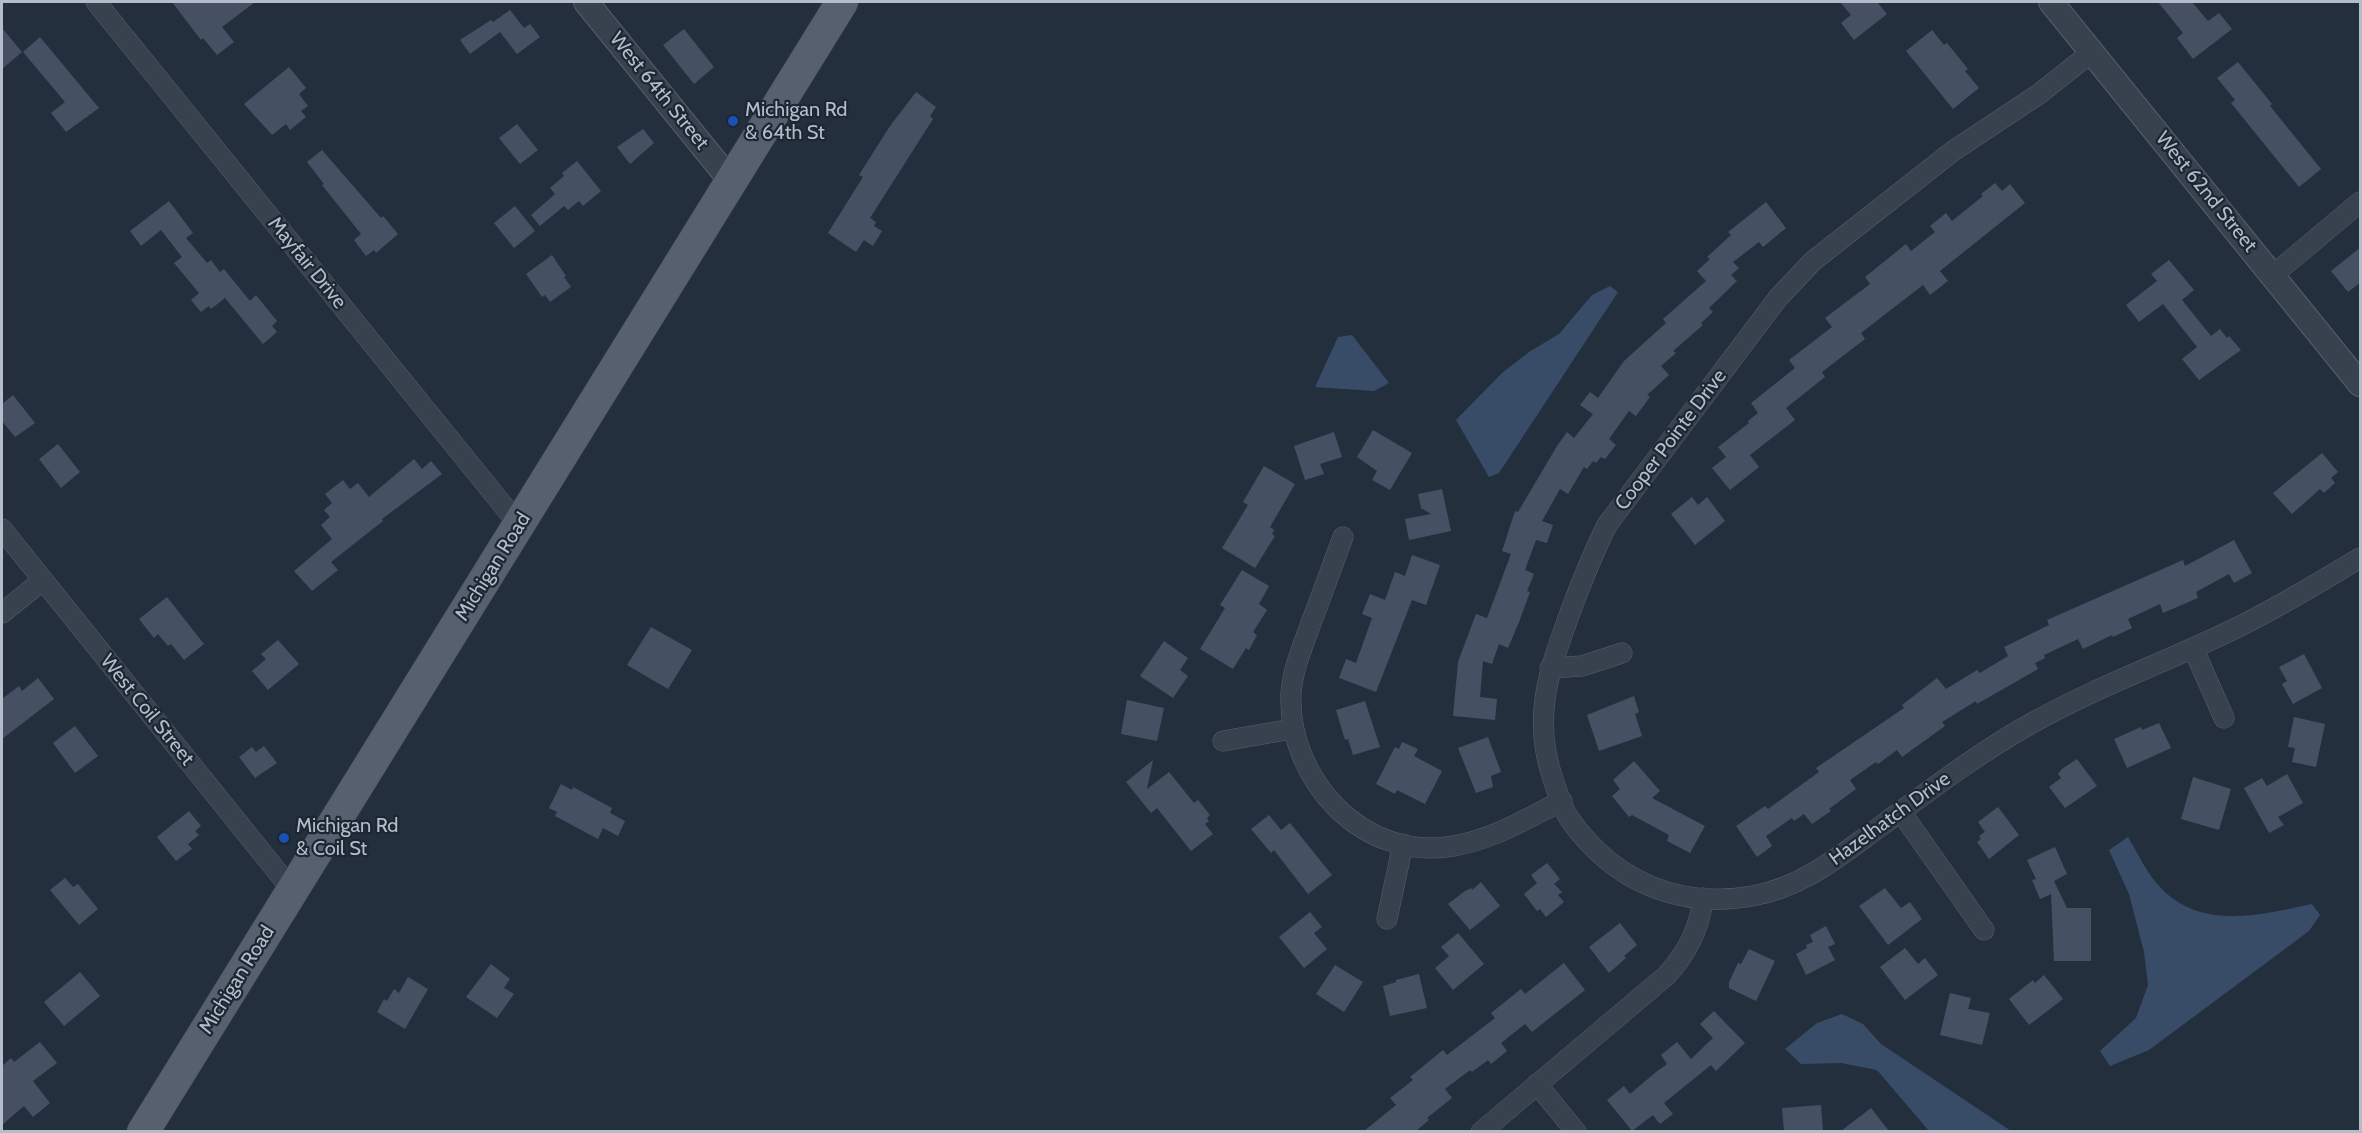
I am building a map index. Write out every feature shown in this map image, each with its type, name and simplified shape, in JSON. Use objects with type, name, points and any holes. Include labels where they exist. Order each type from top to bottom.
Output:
[{"type":"main road","name":"Michigan Road","points":[[143,1131],[842,2]]},
{"type":"street","name":"Mayfair Drive","points":[[96,2],[519,525]]},
{"type":"street","name":"West 64th Street","points":[[586,2],[731,181]]},
{"type":"street","name":"West 62nd Street","points":[[2051,2],[2361,384]]},
{"type":"street","name":"Cooper Pointe Drive","points":[[1703,898],[1684,896],[1650,887],[1611,865],[1591,847],[1569,818],[1549,768],[1543,741],[1543,704],[1551,668],[1593,552],[1607,525],[1788,285],[1813,261],[1953,151],[2039,94],[2092,52]]},
{"type":"street","points":[[2273,275],[2361,202]]},
{"type":"street","name":"West Coil Street","points":[[2,529],[292,890]]},
{"type":"street","points":[[1343,537],[1295,669],[1291,691],[1292,729],[1300,756],[1318,789],[1344,816],[1376,836],[1403,844],[1437,848],[1483,840],[1562,801]]},
{"type":"street","name":"Hazelhatch Drive","points":[[1703,898],[1750,897],[1796,883],[1820,870],[1984,753],[2032,723],[2083,696],[2193,648],[2267,612],[2361,558]]},
{"type":"street","points":[[2,613],[43,580]]},
{"type":"street","points":[[2193,648],[2224,718]]},
{"type":"street","points":[[1551,668],[1582,666],[1622,653]]},
{"type":"street","points":[[1223,741],[1292,729]]},
{"type":"street","points":[[1900,812],[1984,930]]},
{"type":"street","points":[[1387,919],[1403,844]]},
{"type":"street","points":[[1481,1131],[1653,989],[1673,969],[1694,935],[1703,898]]},
{"type":"street","points":[[1538,1084],[1576,1131]]},
{"type":"water","points":[[1610,286],[1618,292],[1499,473],[1489,477],[1456,420],[1502,373],[1529,352],[1559,334],[1592,295]]},
{"type":"water","points":[[1352,335],[1389,383],[1374,391],[1315,387],[1338,337]]},
{"type":"water","points":[[2128,837],[2155,882],[2176,901],[2194,910],[2212,915],[2252,915],[2312,904],[2320,915],[2309,931],[2149,1050],[2110,1066],[2100,1051],[2136,1018],[2148,985],[2144,952],[2129,894],[2109,850]]},
{"type":"water","points":[[1842,1014],[1863,1024],[1881,1044],[2011,1131],[1929,1131],[1877,1070],[1841,1063],[1801,1064],[1785,1049],[1817,1023]]},
{"type":"building","points":[[172,2],[255,2],[222,27],[234,42],[217,55],[203,38],[201,40]]},
{"type":"building","points":[[1840,2],[1877,2],[1887,14],[1854,40],[1841,23],[1851,15]]},
{"type":"building","points":[[2158,2],[2192,2],[2208,21],[2219,13],[2232,29],[2193,59],[2177,38],[2183,33]]},
{"type":"building","points":[[510,10],[524,28],[530,24],[540,37],[517,54],[500,32],[470,54],[460,40]]},
{"type":"building","points":[[2,28],[22,52],[2,69]]},
{"type":"building","points":[[684,29],[714,67],[694,84],[663,45]]},
{"type":"building","points":[[1932,30],[1944,45],[1947,43],[1968,69],[1965,71],[1979,88],[1953,109],[1906,51]]},
{"type":"building","points":[[40,37],[99,108],[66,132],[51,113],[65,102],[23,52]]},
{"type":"building","points":[[2238,62],[2321,169],[2299,187],[2231,103],[2235,100],[2217,78]]},
{"type":"building","points":[[289,67],[306,88],[299,94],[308,106],[301,111],[306,117],[290,130],[286,124],[272,135],[244,104]]},
{"type":"building","points":[[916,92],[936,107],[930,116],[933,119],[870,218],[876,222],[874,226],[882,231],[873,246],[864,240],[856,252],[828,233],[863,177],[859,175],[890,126]]},
{"type":"building","points":[[517,124],[538,150],[520,164],[499,138]]},
{"type":"building","points":[[643,129],[654,143],[630,164],[617,147]]},
{"type":"building","points":[[322,150],[381,218],[383,216],[398,234],[376,253],[374,250],[366,256],[354,240],[361,234],[322,185],[324,184],[307,162]]},
{"type":"building","points":[[577,161],[601,191],[583,206],[579,201],[568,210],[564,206],[540,226],[531,215],[555,194],[550,188],[564,176],[562,173]]},
{"type":"building","points":[[1995,183],[2002,191],[2010,184],[2025,203],[1940,271],[1948,281],[1930,295],[1923,285],[1861,333],[1865,339],[1822,372],[1825,377],[1786,408],[1795,420],[1750,455],[1759,467],[1730,490],[1712,468],[1726,457],[1718,447],[1758,413],[1751,403],[1795,368],[1789,360],[1832,327],[1825,318],[1870,284],[1865,277],[1906,244],[1911,251],[1935,232],[1930,226],[1946,213],[1952,221]]},
{"type":"building","points":[[169,201],[193,233],[186,238],[207,263],[211,260],[220,272],[224,269],[250,301],[256,295],[277,321],[272,326],[277,332],[263,344],[225,298],[211,309],[209,306],[201,312],[191,300],[199,293],[174,263],[182,257],[161,230],[141,246],[130,231]]},
{"type":"building","points":[[1766,202],[1786,228],[1763,247],[1759,242],[1733,262],[1739,268],[1731,275],[1737,281],[1709,308],[1713,312],[1701,323],[1703,325],[1673,351],[1676,353],[1661,366],[1669,375],[1647,395],[1650,397],[1636,416],[1629,411],[1609,439],[1616,445],[1605,459],[1601,457],[1596,463],[1593,461],[1587,469],[1584,467],[1568,494],[1560,489],[1542,521],[1553,525],[1547,543],[1536,540],[1525,570],[1534,574],[1519,622],[1508,648],[1499,644],[1492,664],[1483,661],[1480,697],[1497,699],[1495,720],[1453,716],[1458,662],[1476,614],[1487,618],[1511,554],[1502,551],[1515,511],[1518,512],[1567,432],[1574,438],[1593,414],[1580,405],[1590,392],[1598,398],[1624,361],[1666,323],[1663,319],[1706,281],[1697,271],[1710,259],[1707,257],[1731,235],[1728,232]]},
{"type":"building","points":[[515,206],[535,231],[514,248],[494,223]]},
{"type":"building","points":[[2361,247],[2361,282],[2348,292],[2331,271]]},
{"type":"building","points":[[552,255],[571,287],[550,302],[545,295],[542,297],[526,274]]},
{"type":"building","points":[[2169,260],[2194,290],[2182,300],[2211,336],[2220,329],[2241,350],[2199,380],[2182,359],[2197,347],[2163,304],[2139,322],[2126,305],[2157,281],[2151,274]]},
{"type":"building","points":[[13,395],[35,423],[15,437],[2,421],[2,404]]},
{"type":"building","points":[[1373,430],[1412,453],[1390,490],[1372,480],[1377,471],[1357,457]]},
{"type":"building","points":[[1334,432],[1342,457],[1320,464],[1324,474],[1305,480],[1294,446]]},
{"type":"building","points":[[58,444],[80,472],[61,488],[39,459]]},
{"type":"building","points":[[2322,453],[2338,472],[2331,478],[2335,483],[2324,493],[2320,489],[2292,514],[2273,493]]},
{"type":"building","points":[[414,459],[422,469],[431,461],[442,474],[382,519],[383,521],[331,562],[338,570],[312,591],[294,571],[332,539],[321,525],[330,517],[324,510],[332,503],[325,494],[343,480],[350,489],[358,483],[369,497]]},
{"type":"building","points":[[1264,466],[1295,484],[1270,527],[1274,530],[1272,534],[1275,536],[1255,568],[1222,548],[1248,505],[1243,502]]},
{"type":"building","points":[[1442,489],[1451,531],[1409,540],[1405,519],[1431,514],[1421,508],[1418,494]]},
{"type":"building","points":[[1692,497],[1698,505],[1707,497],[1725,521],[1695,545],[1671,514]]},
{"type":"building","points":[[2234,540],[2252,573],[2234,583],[2229,574],[2196,592],[2198,598],[2163,613],[2160,604],[2128,619],[2132,628],[2083,649],[2078,639],[2044,655],[2045,658],[2035,663],[2038,669],[1977,704],[1976,701],[1942,722],[1945,726],[1902,757],[1897,750],[1850,780],[1856,789],[1812,824],[1804,814],[1794,821],[1792,818],[1766,836],[1772,846],[1757,857],[1736,826],[1765,806],[1768,809],[1819,772],[1816,768],[1904,708],[1902,705],[1937,678],[1946,689],[1977,670],[1980,673],[2008,656],[2004,647],[2049,625],[2047,620],[2183,560],[2185,566]]},
{"type":"building","points":[[1412,555],[1440,565],[1426,605],[1412,600],[1376,692],[1339,678],[1346,659],[1356,663],[1372,618],[1362,614],[1370,594],[1385,600],[1395,572],[1405,576]]},
{"type":"building","points":[[1242,570],[1269,586],[1259,604],[1267,610],[1253,632],[1257,635],[1249,650],[1246,648],[1233,669],[1200,649],[1225,608],[1220,605]]},
{"type":"building","points":[[167,597],[204,644],[184,660],[171,644],[168,646],[158,634],[154,638],[139,619]]},
{"type":"building","points":[[651,627],[692,650],[668,689],[627,665]]},
{"type":"building","points":[[278,640],[299,664],[268,690],[252,671],[266,659],[261,654]]},
{"type":"building","points":[[1164,641],[1188,658],[1180,670],[1188,676],[1173,698],[1140,676]]},
{"type":"building","points":[[2304,654],[2322,688],[2293,704],[2282,684],[2287,681],[2279,667]]},
{"type":"building","points":[[38,678],[54,699],[2,739],[2,699],[19,686],[22,691]]},
{"type":"building","points":[[1634,696],[1639,712],[1635,714],[1642,736],[1599,751],[1587,715]]},
{"type":"building","points":[[1127,700],[1164,708],[1157,741],[1121,734]]},
{"type":"building","points":[[1365,701],[1380,747],[1353,755],[1348,739],[1345,740],[1336,710]]},
{"type":"building","points":[[2294,717],[2325,724],[2316,767],[2292,762],[2295,748],[2288,747]]},
{"type":"building","points":[[2159,723],[2171,748],[2127,768],[2114,739],[2141,727],[2142,730]]},
{"type":"building","points":[[75,726],[98,756],[75,773],[53,743]]},
{"type":"building","points":[[1488,737],[1501,772],[1491,776],[1493,787],[1476,793],[1458,748]]},
{"type":"building","points":[[1402,742],[1418,749],[1414,756],[1442,771],[1425,804],[1397,790],[1395,794],[1376,784],[1395,747],[1399,749]]},
{"type":"building","points":[[264,746],[277,763],[255,778],[239,757],[252,747],[256,752]]},
{"type":"building","points":[[2077,759],[2097,786],[2065,808],[2049,787],[2061,778],[2058,774],[2062,769]]},
{"type":"building","points":[[1153,760],[1147,789],[1169,772],[1194,803],[1198,800],[1210,815],[1207,818],[1209,821],[1205,824],[1213,834],[1191,851],[1157,808],[1151,813],[1126,782]]},
{"type":"building","points":[[1634,761],[1660,791],[1652,798],[1705,826],[1690,853],[1667,841],[1669,835],[1632,815],[1629,817],[1612,796],[1620,789],[1613,780]]},
{"type":"building","points":[[2287,774],[2303,803],[2278,817],[2284,825],[2269,833],[2244,788],[2262,778],[2267,786]]},
{"type":"building","points":[[2193,777],[2231,789],[2219,830],[2181,819]]},
{"type":"building","points":[[561,784],[572,790],[573,787],[612,808],[610,813],[625,821],[618,836],[603,828],[598,839],[555,816],[557,812],[549,808]]},
{"type":"building","points":[[1998,807],[2019,835],[1989,859],[1977,842],[1981,839],[1979,836],[1985,832],[1978,822]]},
{"type":"building","points":[[189,811],[201,826],[195,831],[199,835],[188,844],[192,849],[176,861],[157,837]]},
{"type":"building","points":[[1269,815],[1281,830],[1290,823],[1332,875],[1308,894],[1274,850],[1271,853],[1251,829]]},
{"type":"building","points":[[2055,847],[2067,874],[2054,881],[2067,908],[2091,908],[2091,961],[2054,961],[2051,894],[2040,899],[2032,880],[2036,879],[2027,860]]},
{"type":"building","points":[[1547,863],[1560,879],[1554,884],[1562,892],[1558,895],[1564,902],[1546,917],[1540,909],[1537,911],[1524,894],[1537,883],[1531,875]]},
{"type":"building","points":[[65,878],[73,887],[78,884],[98,909],[79,925],[50,890]]},
{"type":"building","points":[[1481,882],[1500,906],[1470,930],[1448,904]]},
{"type":"building","points":[[1885,888],[1901,908],[1910,902],[1922,919],[1888,945],[1859,906]]},
{"type":"building","points":[[1310,912],[1322,927],[1314,933],[1327,949],[1304,968],[1279,937]]},
{"type":"building","points":[[1620,923],[1637,945],[1609,973],[1589,947]]},
{"type":"building","points":[[1826,926],[1835,944],[1828,947],[1835,960],[1806,975],[1796,954],[1813,942],[1810,935]]},
{"type":"building","points":[[1458,933],[1484,964],[1453,990],[1435,968],[1449,956],[1441,947]]},
{"type":"building","points":[[1905,948],[1918,964],[1925,958],[1938,975],[1905,1000],[1880,967]]},
{"type":"building","points":[[1749,949],[1775,961],[1756,1001],[1729,988],[1729,982],[1738,963],[1741,964]]},
{"type":"building","points":[[1564,963],[1585,990],[1532,1032],[1525,1024],[1501,1043],[1507,1051],[1491,1064],[1488,1060],[1445,1089],[1452,1098],[1427,1118],[1429,1120],[1416,1131],[1364,1131],[1396,1105],[1390,1098],[1413,1080],[1410,1077],[1443,1050],[1447,1055],[1495,1018],[1491,1013],[1521,989],[1525,994]]},
{"type":"building","points":[[491,964],[510,979],[504,988],[514,994],[497,1018],[466,997]]},
{"type":"building","points":[[1335,965],[1363,982],[1344,1012],[1316,994]]},
{"type":"building","points":[[80,972],[100,996],[64,1026],[44,1002]]},
{"type":"building","points":[[1419,974],[1427,1008],[1390,1016],[1383,986]]},
{"type":"building","points":[[2044,975],[2063,999],[2029,1025],[2009,999],[2033,980],[2035,983]]},
{"type":"building","points":[[408,977],[428,989],[405,1029],[377,1012],[384,999],[387,1001],[394,989],[399,993]]},
{"type":"building","points":[[1950,993],[1971,998],[1968,1009],[1990,1013],[1982,1045],[1940,1035]]},
{"type":"building","points":[[1714,1011],[1745,1043],[1716,1071],[1711,1065],[1664,1103],[1673,1114],[1660,1124],[1653,1115],[1632,1131],[1607,1100],[1624,1086],[1630,1094],[1667,1064],[1661,1055],[1677,1042],[1691,1059],[1713,1038],[1700,1024]]},
{"type":"building","points":[[40,1042],[57,1063],[33,1081],[50,1103],[33,1117],[24,1106],[2,1125],[2,1066],[11,1058],[14,1062]]},
{"type":"building","points":[[1821,1105],[1823,1131],[1784,1131],[1782,1108]]},
{"type":"building","points":[[1871,1108],[1889,1131],[1841,1131]]},
{"type":"place","name":"Michigan Rd & 64th St","points":[[733,121]]},
{"type":"place","name":"Michigan Rd & Coil St","points":[[284,838]]}]
